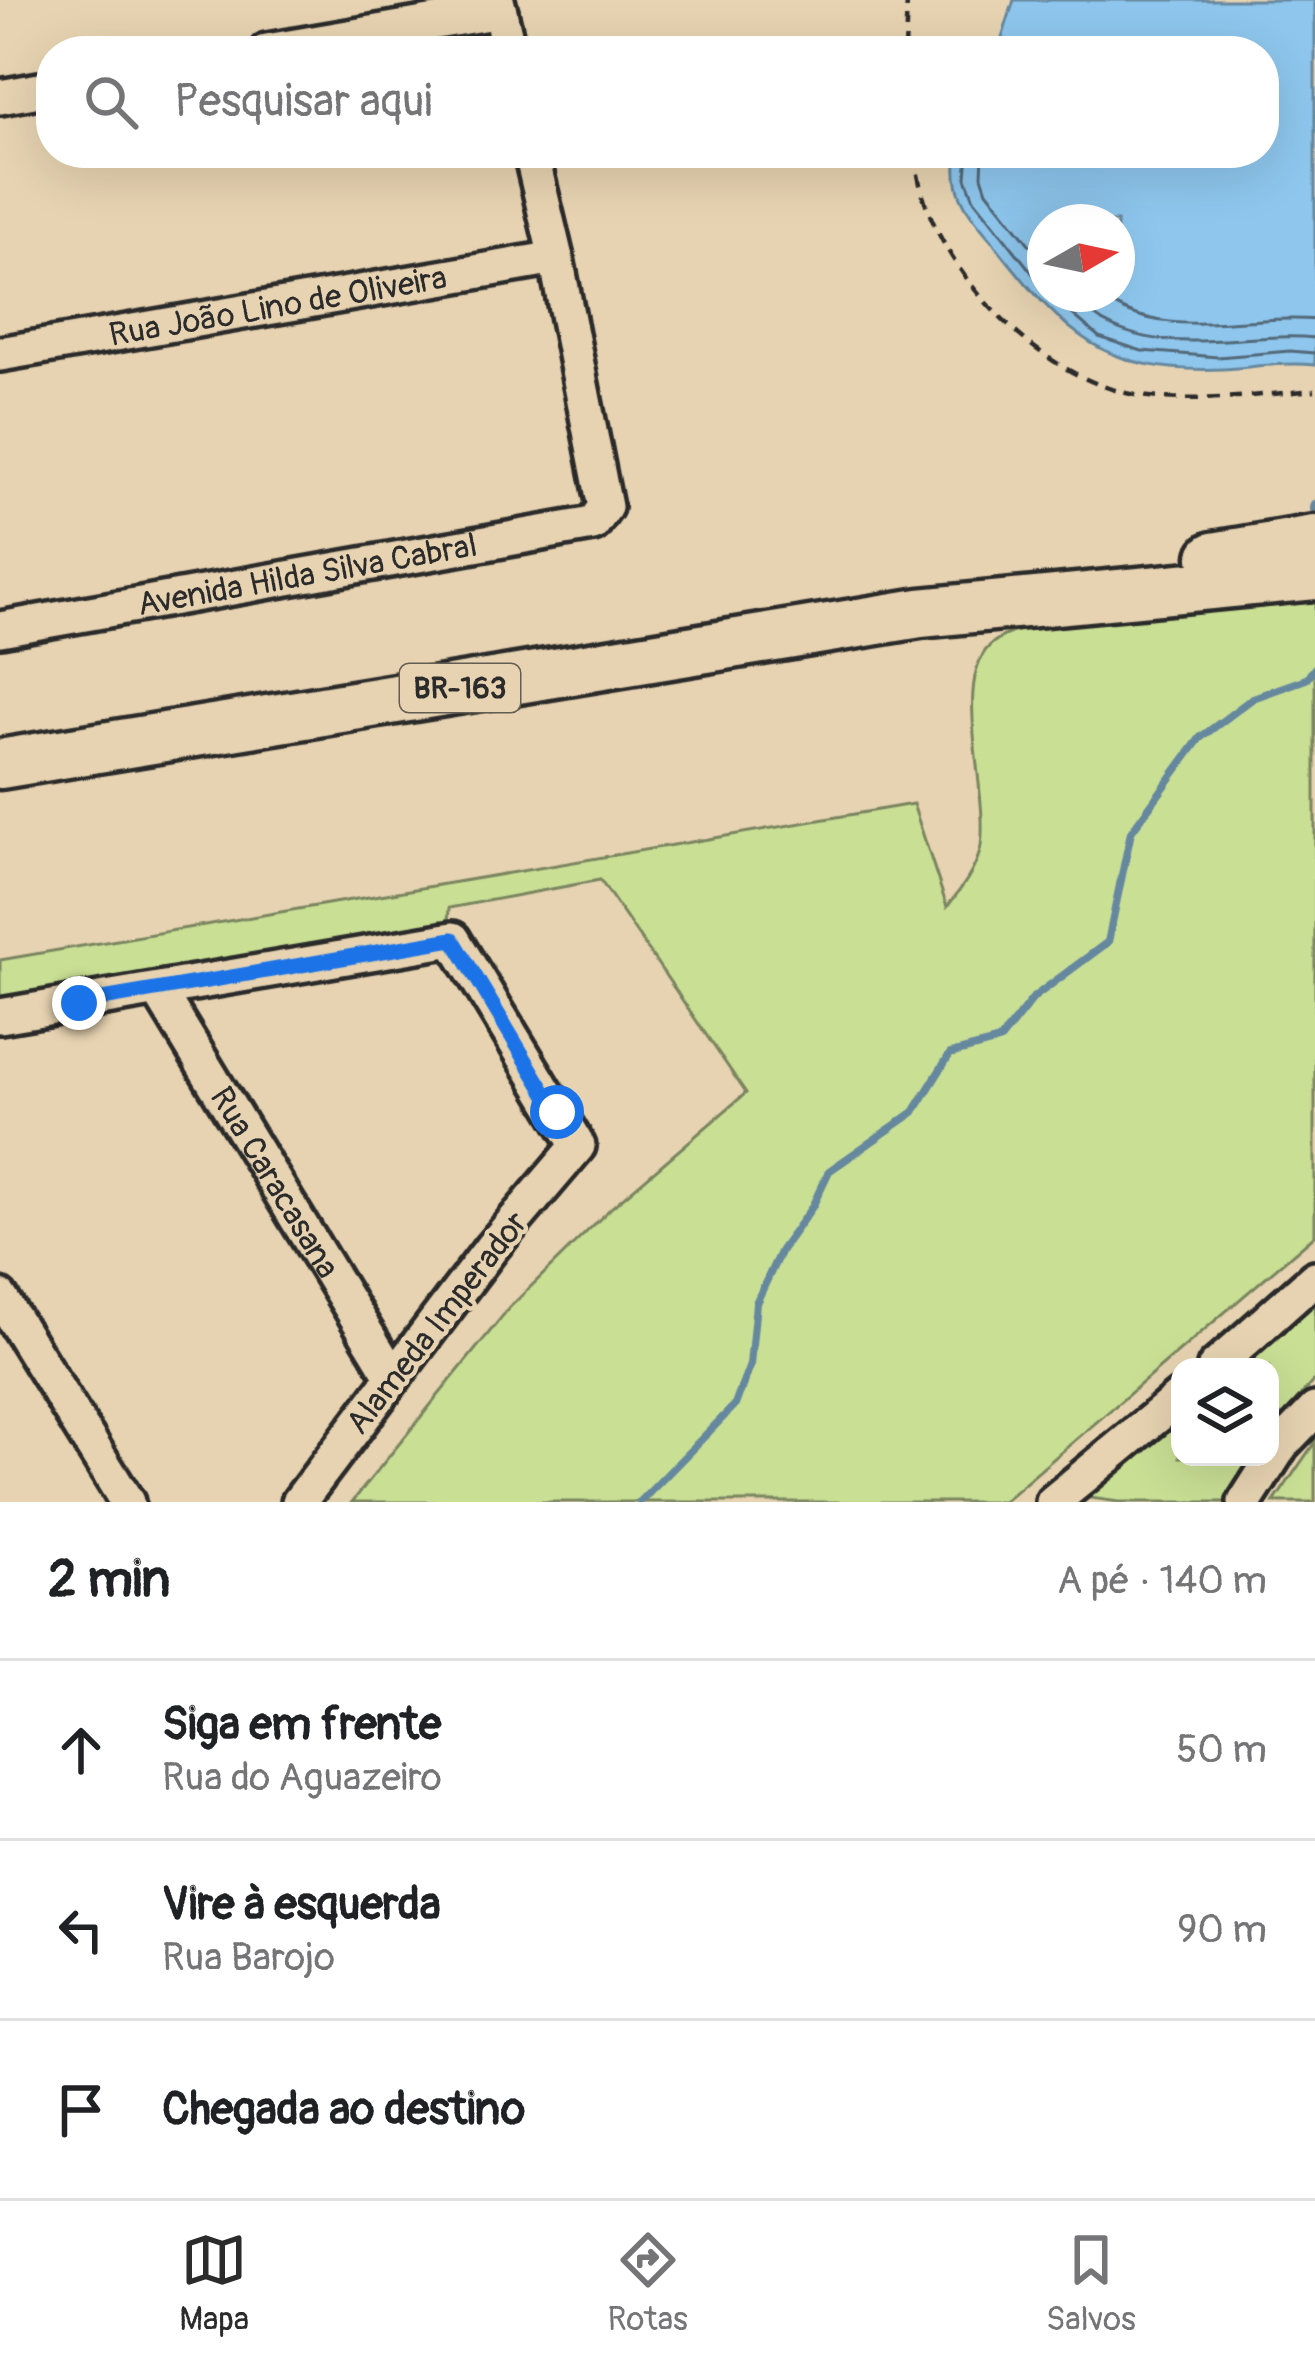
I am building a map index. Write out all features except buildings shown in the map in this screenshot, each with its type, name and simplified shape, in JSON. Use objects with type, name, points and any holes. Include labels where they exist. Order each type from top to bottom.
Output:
[{"type":"highway","name":"BR-163","points":[[920,613],[996,592],[1315,540]]},
{"type":"highway","name":"BR-163","points":[[0,764],[920,613],[1300,579]]},
{"type":"street","points":[[342,36],[498,5],[505,36]]},
{"type":"street","points":[[0,97],[36,91]]},
{"type":"street","points":[[535,168],[556,258]]},
{"type":"street","name":"Rua João Lino de Oliveira","points":[[0,354],[556,258]]},
{"type":"street","name":"Avenida Hilda Silva Cabral","points":[[0,629],[593,524],[605,507],[556,258]]},
{"type":"street","name":"Alameda Imperador","points":[[158,990],[453,939],[578,1146],[492,1247],[299,1502]]},
{"type":"street","points":[[0,1016],[158,990]]},
{"type":"street","name":"Rua Caracasana","points":[[158,990],[393,1378]]},
{"type":"street","points":[[1225,1358],[1315,1278]]},
{"type":"street","points":[[0,1297],[127,1502]]},
{"type":"street","points":[[1053,1502],[1171,1404]]},
{"type":"street","points":[[1245,1502],[1282,1444],[1315,1410]]},
{"type":"path","points":[[906,36],[907,0]]},
{"type":"path","points":[[917,168],[924,200],[951,253],[994,313],[1038,350],[1086,380],[1163,398],[1315,390]]},
{"type":"green space","points":[[1315,602],[1315,1235],[1003,1502],[352,1502],[509,1308],[612,1207],[746,1093],[600,880],[449,908],[448,922],[0,1001],[0,960],[913,804],[947,907],[980,851],[973,709],[981,659],[994,642],[1013,632],[1047,625]]},
{"type":"green space","points":[[1315,1295],[1315,1379],[1279,1421],[1279,1358],[1242,1358]]},
{"type":"green space","points":[[1171,1421],[1171,1466],[1246,1466],[1227,1502],[1119,1502],[1083,1497]]},
{"type":"green space","points":[[1315,1442],[1315,1502],[1274,1502]]},
{"type":"water","points":[[1014,0],[1315,0],[1315,365],[1182,369],[1148,365],[1092,344],[1053,312],[1135,312],[1135,204],[1027,204],[1027,285],[972,216],[957,183],[956,168],[1279,168],[1279,36],[1003,36]]},
{"type":"waterway","points":[[1314,508],[1315,504]]},
{"type":"waterway","points":[[640,1502],[735,1405],[750,1365],[756,1303],[781,1250],[812,1207],[829,1171],[914,1112],[950,1054],[999,1041],[1034,997],[1108,942],[1131,832],[1200,738],[1253,698],[1306,679],[1315,668]]},
{"type":"route","points":[[79,1003],[453,939],[557,1112]]}]
